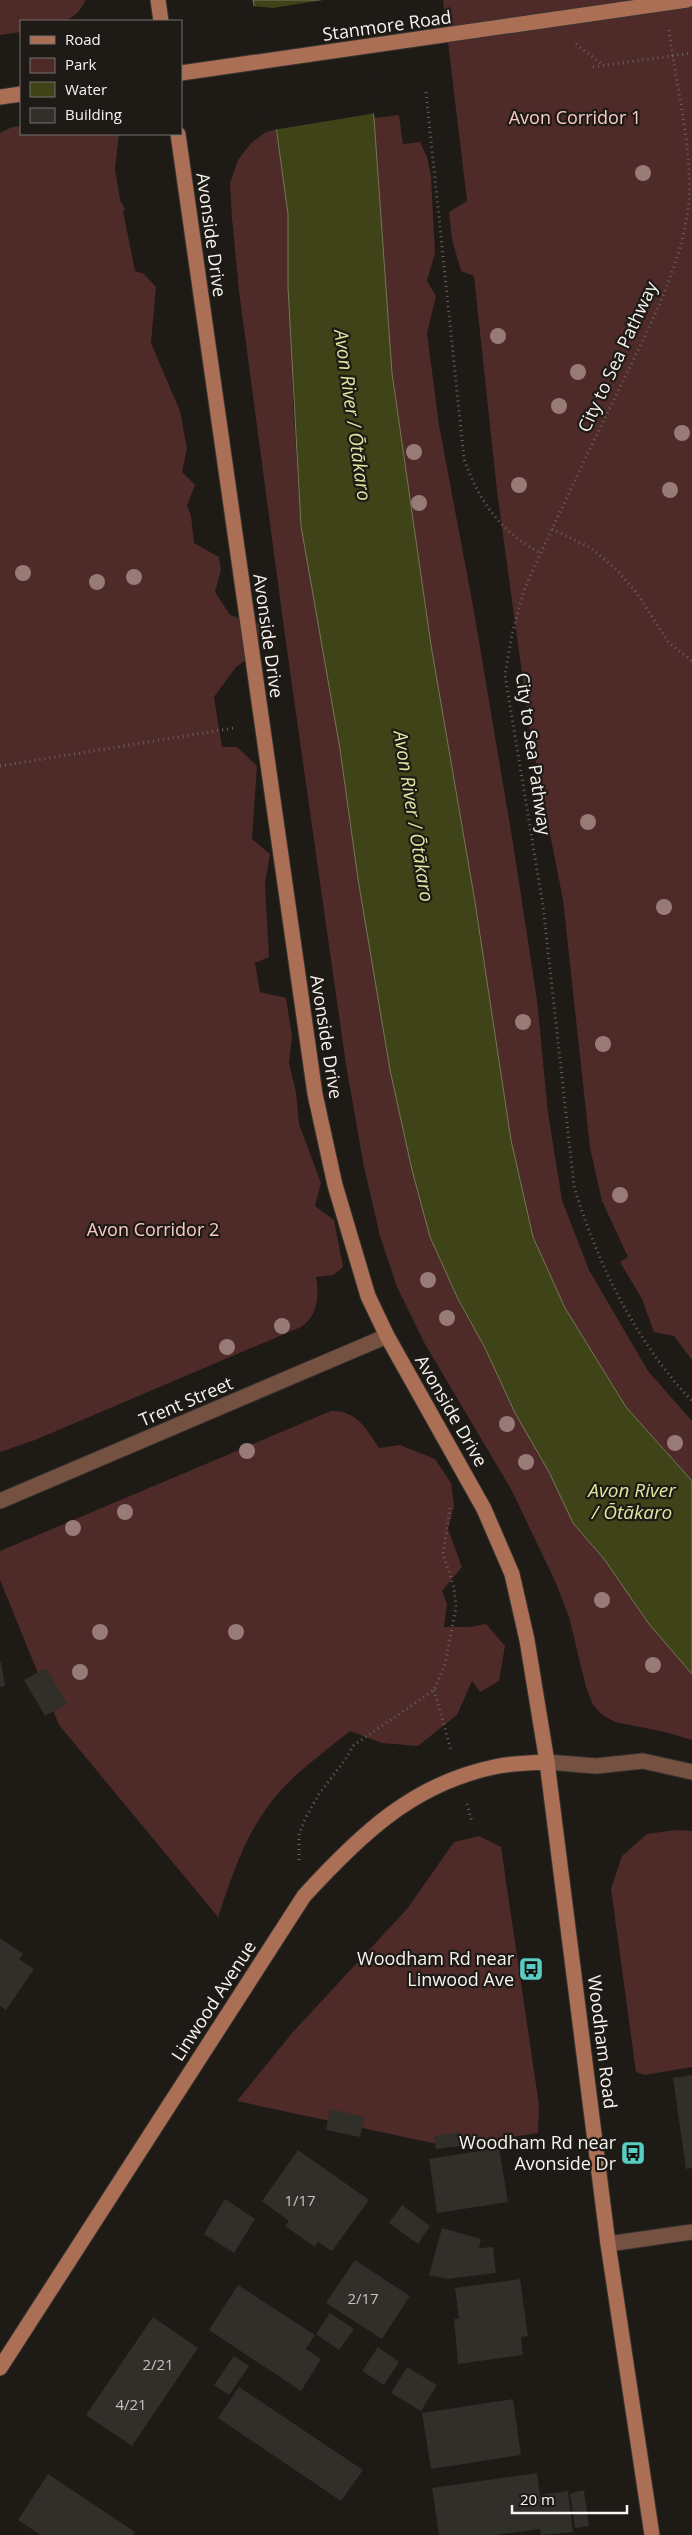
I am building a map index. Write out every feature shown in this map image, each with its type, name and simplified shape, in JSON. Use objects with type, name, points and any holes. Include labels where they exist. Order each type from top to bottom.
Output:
[{"type":"main road","points":[[158,0],[161,20]]},
{"type":"main road","name":"Stanmore Road","points":[[182,73],[414,41],[686,0]]},
{"type":"main road","points":[[0,97],[20,94]]},
{"type":"main road","name":"Avonside Drive","points":[[178,135],[315,1094],[335,1186],[368,1296],[387,1336],[484,1509],[512,1574],[527,1640],[547,1762]]},
{"type":"main road","name":"Linwood Avenue","points":[[0,2368],[304,1896],[346,1850],[380,1820],[414,1797],[447,1781],[494,1767],[547,1762]]},
{"type":"main road","name":"Woodham Road","points":[[547,1762],[608,2244],[652,2535]]},
{"type":"street","name":"Trent Street","points":[[0,1501],[387,1336]]},
{"type":"street","points":[[547,1762],[596,1766],[643,1761],[692,1772]]},
{"type":"street","points":[[608,2244],[692,2232]]},
{"type":"path","name":"City to Sea Pathway","points":[[671,45],[687,137],[690,171],[689,202],[681,243],[666,288],[524,590],[512,634],[505,675],[543,906],[574,1186],[583,1216],[611,1281],[662,1365],[692,1401]]},
{"type":"path","points":[[593,67],[692,53]]},
{"type":"path","points":[[591,56],[603,65]]},
{"type":"path","points":[[426,92],[464,459],[474,488],[488,508],[512,535],[541,553]]},
{"type":"path","points":[[552,529],[591,548],[615,568],[636,592],[669,642],[692,661]]},
{"type":"path","points":[[0,766],[262,724]]},
{"type":"path","points":[[304,1896],[298,1848],[299,1834],[318,1794],[346,1760],[354,1745],[434,1690],[445,1664],[456,1607],[454,1588],[443,1554],[445,1538]]},
{"type":"path","points":[[434,1690],[445,1728]]},
{"type":"green space","points":[[0,0],[86,0],[80,10],[67,20],[20,20],[20,32],[0,35]]},
{"type":"green space","name":"Avon Corridor 1","points":[[443,0],[692,0],[692,1360],[674,1336],[654,1332],[642,1299],[620,1262],[628,1257],[602,1201],[590,1148],[563,900],[530,732],[497,491],[474,276],[461,271],[452,239],[449,212],[467,201]]},
{"type":"green space","points":[[399,115],[403,144],[420,142],[427,157],[431,176],[435,253],[427,281],[436,296],[427,333],[439,425],[473,606],[513,843],[537,1000],[548,1113],[562,1200],[589,1270],[648,1371],[692,1421],[692,1481],[626,1407],[565,1308],[533,1237],[511,1140],[475,902],[431,645],[392,373],[374,118]]},
{"type":"green space","name":"Avon Corridor 2","points":[[20,126],[20,135],[119,135],[115,169],[120,200],[125,209],[123,211],[135,271],[144,274],[156,287],[151,343],[180,411],[187,449],[182,472],[195,485],[187,506],[191,516],[194,543],[219,557],[221,570],[215,592],[230,615],[259,624],[259,651],[236,667],[214,697],[222,747],[237,747],[257,766],[252,839],[270,854],[265,884],[269,957],[255,963],[260,992],[286,998],[292,1036],[289,1063],[296,1092],[299,1124],[321,1183],[315,1206],[334,1220],[343,1267],[333,1275],[316,1277],[318,1291],[314,1312],[311,1318],[301,1327],[35,1440],[0,1452],[0,133],[12,127]]},
{"type":"green space","points":[[276,129],[288,214],[293,402],[301,526],[340,749],[358,879],[390,1070],[430,1237],[458,1299],[485,1348],[515,1413],[549,1472],[573,1523],[604,1559],[649,1624],[692,1674],[692,1740],[665,1732],[615,1722],[601,1714],[593,1705],[586,1687],[569,1617],[555,1581],[512,1491],[425,1344],[397,1287],[380,1236],[364,1167],[346,1065],[285,636],[239,291],[232,218],[230,183],[238,160],[251,143],[266,132]]},
{"type":"green space","points":[[331,1411],[354,1417],[370,1434],[379,1448],[400,1445],[435,1459],[451,1483],[454,1506],[448,1529],[462,1567],[442,1591],[447,1604],[444,1627],[470,1627],[486,1624],[505,1646],[499,1681],[480,1692],[472,1681],[457,1715],[418,1746],[382,1743],[350,1731],[305,1767],[274,1798],[258,1821],[238,1861],[218,1917],[59,1725],[0,1580],[0,1551]]},
{"type":"green space","points":[[676,1830],[692,1831],[692,2067],[645,2075],[636,2072],[611,1889],[622,1856],[647,1834]]},
{"type":"green space","points":[[479,1836],[501,1847],[539,2105],[538,2133],[451,2147],[237,2101],[292,2033],[407,1909],[454,1842]]},
{"type":"water","name":"Avon River / Ōtākaro","points":[[253,0],[358,0],[374,118],[392,373],[431,645],[475,902],[511,1140],[533,1237],[565,1308],[626,1407],[692,1481],[692,1674],[649,1624],[604,1559],[573,1523],[549,1472],[515,1413],[485,1348],[458,1299],[430,1237],[412,1170],[390,1070],[358,879],[340,749],[301,526],[288,287],[288,214],[274,112]]},
{"type":"pier","points":[[323,0],[360,0],[376,113],[273,130],[251,6],[273,8]]},
{"type":"building","points":[[0,1662],[5,1686],[0,1687]]},
{"type":"building","points":[[46,1668],[67,1704],[45,1716],[24,1680]]},
{"type":"building","points":[[0,1938],[23,1954],[19,1959],[34,1969],[6,2010],[0,2006]]},
{"type":"building","points":[[692,2075],[692,2168],[686,2169],[673,2078]]},
{"type":"building","points":[[330,2109],[365,2117],[360,2137],[326,2130]]},
{"type":"building","points":[[459,2132],[461,2146],[436,2149],[434,2136]]},
{"type":"building","points":[[499,2148],[508,2202],[437,2213],[429,2159]]},
{"type":"building","points":[[298,2150],[369,2200],[332,2251],[318,2242],[315,2247],[285,2226],[289,2221],[262,2201]]},
{"type":"building","points":[[225,2199],[255,2219],[234,2253],[204,2234]]},
{"type":"building","points":[[402,2205],[430,2226],[418,2244],[389,2223]]},
{"type":"building","points":[[442,2228],[481,2239],[479,2248],[493,2247],[496,2273],[447,2279],[429,2275]]},
{"type":"building","points":[[355,2260],[410,2296],[382,2339],[326,2303]]},
{"type":"building","points":[[520,2279],[528,2336],[521,2337],[523,2355],[458,2364],[454,2319],[459,2319],[455,2288]]},
{"type":"building","points":[[238,2285],[315,2335],[306,2349],[321,2359],[301,2391],[209,2330]]},
{"type":"building","points":[[330,2313],[354,2329],[339,2350],[316,2334]]},
{"type":"building","points":[[153,2317],[198,2348],[132,2446],[86,2415]]},
{"type":"building","points":[[378,2347],[399,2362],[384,2385],[362,2371]]},
{"type":"building","points":[[234,2356],[249,2366],[229,2395],[214,2385]]},
{"type":"building","points":[[407,2367],[437,2385],[421,2411],[391,2393]]},
{"type":"building","points":[[239,2387],[363,2470],[341,2501],[218,2418]]},
{"type":"building","points":[[513,2399],[521,2455],[431,2469],[422,2413]]},
{"type":"building","points":[[537,2473],[540,2495],[568,2491],[573,2532],[541,2535],[540,2529],[495,2535],[439,2535],[432,2488]]},
{"type":"building","points":[[48,2474],[135,2532],[133,2535],[41,2535],[18,2520]]},
{"type":"building","points":[[584,2491],[589,2526],[575,2528],[570,2494]]},
{"type":"place","name":"Woodham Rd near Linwood Ave","points":[[531,1969]]},
{"type":"place","name":"Woodham Rd near Avonside Dr","points":[[633,2153]]}]
